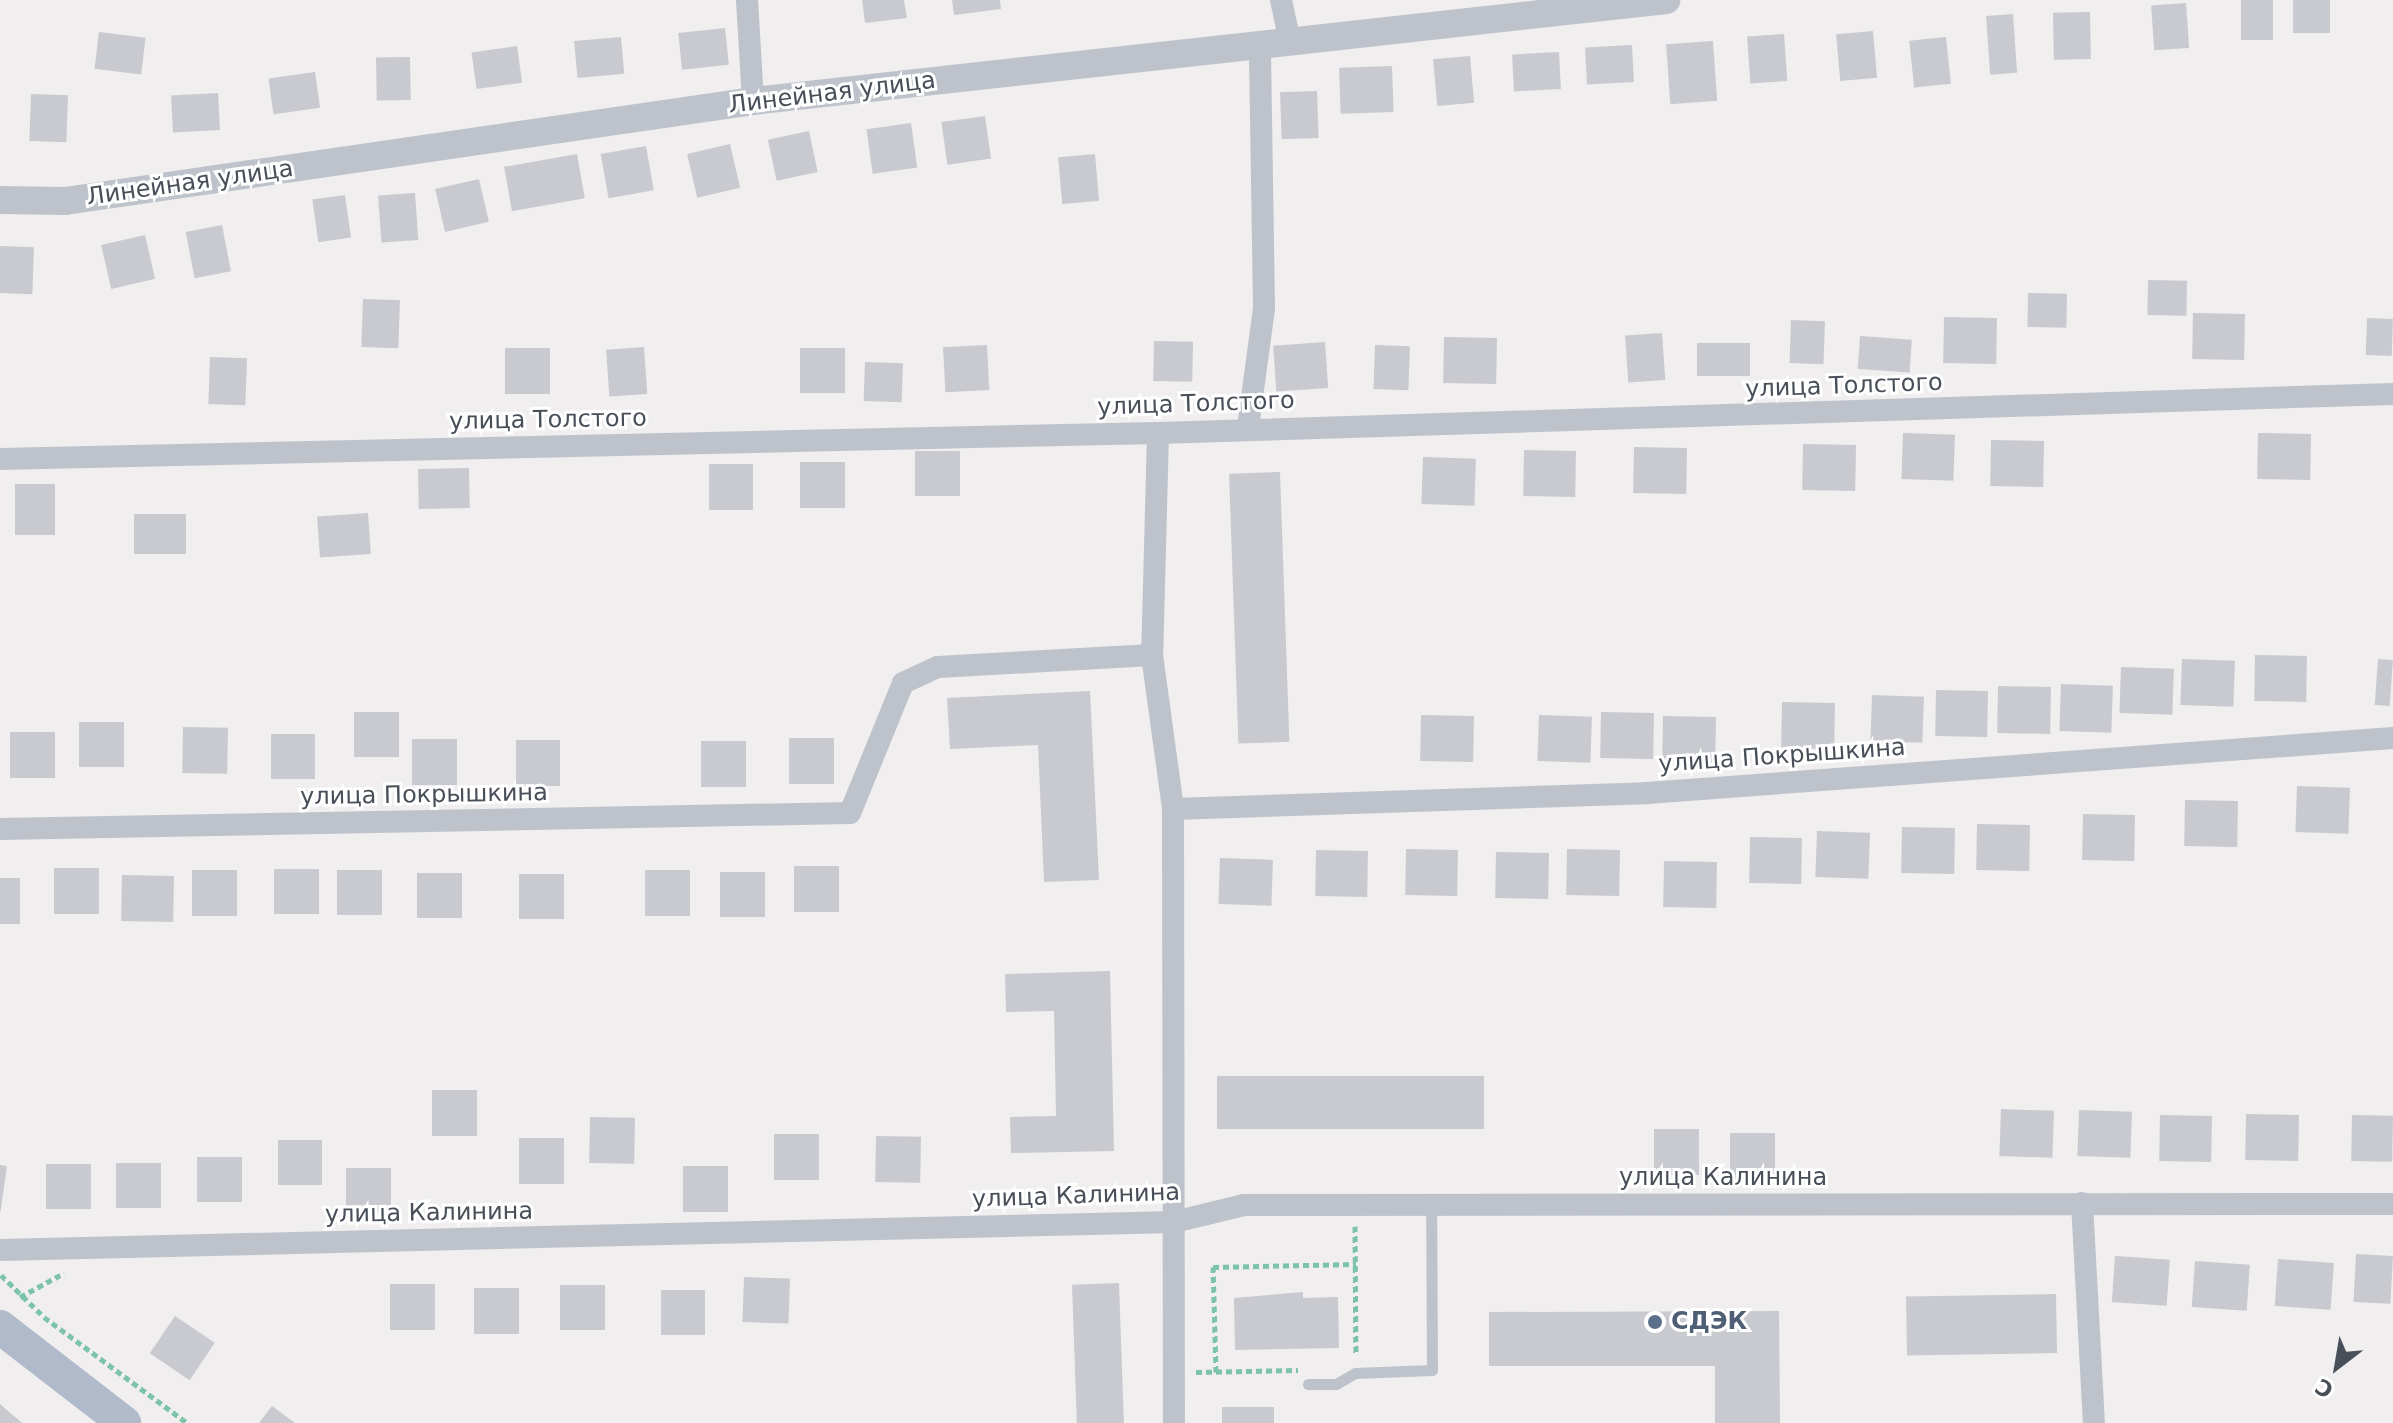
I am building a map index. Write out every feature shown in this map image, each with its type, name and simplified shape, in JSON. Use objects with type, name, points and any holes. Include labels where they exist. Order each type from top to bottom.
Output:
[{"type":"main road","points":[[6,1314],[124,1423]]},
{"type":"street","points":[[747,0],[753,101]]},
{"type":"street","points":[[1281,0],[1290,42]]},
{"type":"street","name":"Линейная улица","points":[[0,200],[65,201],[753,101],[1666,0]]},
{"type":"street","points":[[1248,427],[1264,308],[1260,45]]},
{"type":"street","name":"улица Толстого","points":[[0,459],[1158,433],[1248,427],[2393,394]]},
{"type":"street","points":[[1158,433],[1152,655],[1173,809],[1174,1423]]},
{"type":"street","name":"улица Покрышкина","points":[[0,829],[850,813],[903,683],[938,667],[1152,655]]},
{"type":"street","name":"улица Покрышкина","points":[[1173,809],[1647,793],[2393,738]]},
{"type":"street","points":[[2082,1203],[2094,1423]]},
{"type":"street","name":"улица Калинина","points":[[0,1250],[1174,1222],[1244,1205],[2393,1204]]},
{"type":"lane","points":[[1308,1384],[1336,1384],[1355,1373],[1432,1370],[1431,1205]]},
{"type":"path","points":[[1349,1360],[1357,1354],[1355,1205]]},
{"type":"path","points":[[6,1314],[22,1296],[48,1286],[95,1247]]},
{"type":"path","points":[[1216,1372],[1213,1267],[1356,1264]]},
{"type":"path","points":[[0,1274],[22,1296],[187,1423]]},
{"type":"path","points":[[1175,1372],[1309,1370]]},
{"type":"building","points":[[862,0],[904,0],[907,18],[865,23]]},
{"type":"building","points":[[952,0],[1000,0],[1001,9],[954,15]]},
{"type":"building","points":[[2241,0],[2273,0],[2273,40],[2241,40]]},
{"type":"building","points":[[2293,0],[2330,0],[2330,33],[2293,33]]},
{"type":"building","points":[[2186,3],[2189,48],[2154,50],[2151,5]]},
{"type":"building","points":[[2090,12],[2091,59],[2054,60],[2053,13]]},
{"type":"building","points":[[2013,14],[2017,73],[1990,75],[1986,16]]},
{"type":"building","points":[[725,28],[729,65],[682,70],[678,33]]},
{"type":"building","points":[[1873,31],[1877,78],[1840,81],[1836,34]]},
{"type":"building","points":[[99,32],[146,38],[141,74],[94,69]]},
{"type":"building","points":[[1784,34],[1787,81],[1750,83],[1747,37]]},
{"type":"building","points":[[621,37],[624,74],[577,78],[574,41]]},
{"type":"building","points":[[1946,37],[1951,84],[1914,88],[1909,41]]},
{"type":"building","points":[[1713,41],[1717,101],[1670,104],[1666,44]]},
{"type":"building","points":[[1632,45],[1634,82],[1587,84],[1585,47]]},
{"type":"building","points":[[517,46],[522,83],[477,89],[471,52]]},
{"type":"building","points":[[1559,52],[1561,89],[1514,91],[1512,54]]},
{"type":"building","points":[[1470,56],[1474,103],[1437,106],[1433,59]]},
{"type":"building","points":[[410,57],[411,100],[377,101],[376,58]]},
{"type":"building","points":[[1392,66],[1394,112],[1341,114],[1339,68]]},
{"type":"building","points":[[315,72],[320,108],[273,114],[268,79]]},
{"type":"building","points":[[1317,91],[1319,138],[1282,139],[1280,92]]},
{"type":"building","points":[[218,93],[220,130],[173,132],[171,95]]},
{"type":"building","points":[[31,94],[68,95],[66,142],[29,141]]},
{"type":"building","points":[[985,116],[991,159],[947,165],[941,122]]},
{"type":"building","points":[[911,123],[917,168],[873,174],[866,129]]},
{"type":"building","points":[[809,131],[818,172],[777,181],[768,140]]},
{"type":"building","points":[[730,144],[740,188],[697,198],[687,154]]},
{"type":"building","points":[[646,146],[654,190],[609,198],[601,154]]},
{"type":"building","points":[[577,154],[585,198],[512,211],[504,167]]},
{"type":"building","points":[[1095,154],[1099,201],[1062,204],[1058,157]]},
{"type":"building","points":[[479,179],[489,222],[445,232],[435,189]]},
{"type":"building","points":[[415,193],[418,240],[381,242],[378,196]]},
{"type":"building","points":[[345,195],[351,238],[318,242],[312,200]]},
{"type":"building","points":[[222,225],[231,271],[195,278],[186,232]]},
{"type":"building","points":[[145,235],[155,279],[111,289],[101,245]]},
{"type":"building","points":[[0,246],[34,247],[32,294],[0,293]]},
{"type":"building","points":[[2148,280],[2187,281],[2186,316],[2147,315]]},
{"type":"building","points":[[2028,293],[2067,294],[2066,328],[2027,327]]},
{"type":"building","points":[[363,299],[400,300],[398,348],[361,347]]},
{"type":"building","points":[[2193,313],[2245,314],[2244,360],[2192,359]]},
{"type":"building","points":[[1944,317],[1997,318],[1996,364],[1943,363]]},
{"type":"building","points":[[2367,318],[2393,319],[2392,356],[2366,355]]},
{"type":"building","points":[[1791,320],[1825,321],[1823,364],[1789,363]]},
{"type":"building","points":[[1662,333],[1665,380],[1628,382],[1625,336]]},
{"type":"building","points":[[1860,336],[1912,340],[1910,373],[1858,369]]},
{"type":"building","points":[[1444,337],[1497,338],[1496,384],[1443,383]]},
{"type":"building","points":[[1154,341],[1193,342],[1192,382],[1153,381]]},
{"type":"building","points":[[1325,342],[1328,388],[1276,392],[1273,346]]},
{"type":"building","points":[[1697,343],[1750,343],[1750,376],[1697,376]]},
{"type":"building","points":[[987,345],[989,390],[945,392],[943,347]]},
{"type":"building","points":[[1375,345],[1410,346],[1408,390],[1373,389]]},
{"type":"building","points":[[644,347],[647,394],[609,397],[606,350]]},
{"type":"building","points":[[505,348],[550,348],[550,394],[505,394]]},
{"type":"building","points":[[800,348],[845,348],[845,393],[800,393]]},
{"type":"building","points":[[210,357],[247,358],[245,405],[208,404]]},
{"type":"building","points":[[865,362],[903,363],[902,402],[864,401]]},
{"type":"building","points":[[1903,433],[1955,435],[1953,481],[1901,479]]},
{"type":"building","points":[[2258,433],[2311,434],[2310,480],[2257,479]]},
{"type":"building","points":[[1991,440],[2044,441],[2043,487],[1990,486]]},
{"type":"building","points":[[1803,444],[1856,445],[1855,491],[1802,490]]},
{"type":"building","points":[[1634,447],[1687,448],[1686,494],[1633,493]]},
{"type":"building","points":[[1524,450],[1576,451],[1575,497],[1523,496]]},
{"type":"building","points":[[915,451],[960,451],[960,496],[915,496]]},
{"type":"building","points":[[1423,457],[1476,459],[1474,506],[1421,504]]},
{"type":"building","points":[[800,462],[845,462],[845,508],[800,508]]},
{"type":"building","points":[[709,464],[753,464],[753,510],[709,510]]},
{"type":"building","points":[[469,468],[470,508],[419,509],[418,469]]},
{"type":"building","points":[[1280,472],[1289,742],[1238,744],[1229,474]]},
{"type":"building","points":[[15,484],[55,484],[55,535],[15,535]]},
{"type":"building","points":[[368,513],[371,554],[320,557],[317,517]]},
{"type":"building","points":[[134,514],[186,514],[186,554],[134,554]]},
{"type":"building","points":[[2255,655],[2307,656],[2306,702],[2254,701]]},
{"type":"building","points":[[2182,659],[2235,661],[2233,707],[2180,705]]},
{"type":"building","points":[[2378,659],[2393,660],[2390,706],[2375,705]]},
{"type":"building","points":[[2121,667],[2174,669],[2172,715],[2119,713]]},
{"type":"building","points":[[2061,684],[2113,686],[2111,733],[2059,731]]},
{"type":"building","points":[[1998,686],[2051,687],[2050,734],[1997,733]]},
{"type":"building","points":[[1936,690],[1988,691],[1987,737],[1935,736]]},
{"type":"building","points":[[1090,691],[1099,880],[1044,882],[1038,745],[950,749],[947,698]]},
{"type":"building","points":[[1872,695],[1924,697],[1922,743],[1870,741]]},
{"type":"building","points":[[1782,702],[1835,703],[1834,749],[1781,748]]},
{"type":"building","points":[[354,712],[399,712],[399,757],[354,757]]},
{"type":"building","points":[[1601,712],[1654,713],[1653,759],[1600,758]]},
{"type":"building","points":[[1421,715],[1474,716],[1473,762],[1420,761]]},
{"type":"building","points":[[1539,715],[1592,717],[1590,763],[1537,761]]},
{"type":"building","points":[[1663,716],[1716,717],[1715,763],[1662,762]]},
{"type":"building","points":[[79,722],[124,722],[124,767],[79,767]]},
{"type":"building","points":[[183,727],[228,728],[227,774],[182,773]]},
{"type":"building","points":[[10,732],[55,732],[55,778],[10,778]]},
{"type":"building","points":[[271,734],[315,734],[315,779],[271,779]]},
{"type":"building","points":[[789,738],[834,738],[834,784],[789,784]]},
{"type":"building","points":[[412,739],[457,739],[457,785],[412,785]]},
{"type":"building","points":[[516,740],[560,740],[560,786],[516,786]]},
{"type":"building","points":[[701,741],[746,741],[746,787],[701,787]]},
{"type":"building","points":[[2297,786],[2350,788],[2348,834],[2295,832]]},
{"type":"building","points":[[2185,800],[2238,801],[2237,847],[2184,846]]},
{"type":"building","points":[[2083,814],[2135,815],[2134,861],[2082,860]]},
{"type":"building","points":[[1977,824],[2030,825],[2029,871],[1976,870]]},
{"type":"building","points":[[1902,827],[1955,828],[1954,874],[1901,873]]},
{"type":"building","points":[[1817,831],[1870,833],[1868,879],[1815,877]]},
{"type":"building","points":[[1750,837],[1802,838],[1801,884],[1749,883]]},
{"type":"building","points":[[1406,849],[1458,850],[1457,896],[1405,895]]},
{"type":"building","points":[[1567,849],[1620,850],[1619,896],[1566,895]]},
{"type":"building","points":[[1316,850],[1368,851],[1367,897],[1315,896]]},
{"type":"building","points":[[1496,852],[1549,853],[1548,899],[1495,898]]},
{"type":"building","points":[[1220,858],[1273,860],[1271,906],[1218,904]]},
{"type":"building","points":[[1664,861],[1717,862],[1716,908],[1663,907]]},
{"type":"building","points":[[794,866],[839,866],[839,912],[794,912]]},
{"type":"building","points":[[54,868],[99,868],[99,914],[54,914]]},
{"type":"building","points":[[274,869],[319,869],[319,914],[274,914]]},
{"type":"building","points":[[192,870],[237,870],[237,916],[192,916]]},
{"type":"building","points":[[337,870],[382,870],[382,915],[337,915]]},
{"type":"building","points":[[645,870],[690,870],[690,916],[645,916]]},
{"type":"building","points":[[720,872],[765,872],[765,917],[720,917]]},
{"type":"building","points":[[417,873],[462,873],[462,918],[417,918]]},
{"type":"building","points":[[519,874],[564,874],[564,919],[519,919]]},
{"type":"building","points":[[122,875],[174,876],[173,922],[121,921]]},
{"type":"building","points":[[0,878],[20,878],[20,924],[0,924]]},
{"type":"building","points":[[1110,971],[1114,1151],[1011,1153],[1010,1117],[1056,1116],[1054,1011],[1006,1012],[1005,974]]},
{"type":"building","points":[[1217,1076],[1484,1076],[1484,1129],[1217,1129]]},
{"type":"building","points":[[432,1090],[477,1090],[477,1136],[432,1136]]},
{"type":"building","points":[[2001,1109],[2054,1111],[2052,1158],[1999,1156]]},
{"type":"building","points":[[2079,1110],[2132,1112],[2130,1158],[2077,1156]]},
{"type":"building","points":[[2246,1114],[2299,1115],[2298,1161],[2245,1160]]},
{"type":"building","points":[[2160,1115],[2212,1116],[2211,1162],[2159,1161]]},
{"type":"building","points":[[2352,1115],[2393,1116],[2392,1162],[2351,1161]]},
{"type":"building","points":[[590,1117],[635,1118],[634,1164],[589,1163]]},
{"type":"building","points":[[1654,1129],[1699,1129],[1699,1175],[1654,1175]]},
{"type":"building","points":[[1730,1133],[1775,1133],[1775,1179],[1730,1179]]},
{"type":"building","points":[[774,1134],[819,1134],[819,1180],[774,1180]]},
{"type":"building","points":[[876,1136],[921,1137],[920,1183],[875,1182]]},
{"type":"building","points":[[519,1138],[564,1138],[564,1184],[519,1184]]},
{"type":"building","points":[[278,1140],[322,1140],[322,1185],[278,1185]]},
{"type":"building","points":[[197,1157],[242,1157],[242,1202],[197,1202]]},
{"type":"building","points":[[116,1163],[161,1163],[161,1208],[116,1208]]},
{"type":"building","points":[[46,1164],[91,1164],[91,1209],[46,1209]]},
{"type":"building","points":[[0,1165],[7,1166],[0,1211]]},
{"type":"building","points":[[683,1166],[728,1166],[728,1212],[683,1212]]},
{"type":"building","points":[[346,1168],[391,1168],[391,1213],[346,1213]]},
{"type":"building","points":[[2356,1254],[2393,1256],[2390,1304],[2353,1302]]},
{"type":"building","points":[[2115,1256],[2170,1260],[2167,1306],[2112,1302]]},
{"type":"building","points":[[2278,1259],[2334,1263],[2331,1310],[2275,1306]]},
{"type":"building","points":[[2195,1261],[2250,1265],[2247,1311],[2192,1307]]},
{"type":"building","points":[[744,1277],[790,1279],[788,1324],[742,1322]]},
{"type":"building","points":[[1119,1283],[1124,1423],[1077,1423],[1072,1285]]},
{"type":"building","points":[[390,1284],[435,1284],[435,1330],[390,1330]]},
{"type":"building","points":[[560,1285],[605,1285],[605,1330],[560,1330]]},
{"type":"building","points":[[474,1288],[519,1288],[519,1334],[474,1334]]},
{"type":"building","points":[[661,1290],[705,1290],[705,1335],[661,1335]]},
{"type":"building","points":[[1303,1292],[1303,1298],[1338,1297],[1339,1348],[1235,1350],[1234,1298]]},
{"type":"building","points":[[2056,1294],[2057,1353],[1907,1356],[1906,1297]]},
{"type":"building","points":[[1779,1311],[1780,1423],[1715,1423],[1715,1366],[1489,1366],[1489,1312]]},
{"type":"building","points":[[175,1316],[215,1343],[190,1380],[150,1353]]},
{"type":"building","points":[[0,1404],[22,1423],[0,1423]]},
{"type":"building","points":[[272,1406],[295,1423],[259,1423]]},
{"type":"building","points":[[1222,1407],[1274,1407],[1274,1423],[1222,1423]]},
{"type":"place","name":"СДЭК","points":[[1655,1322]]}]
